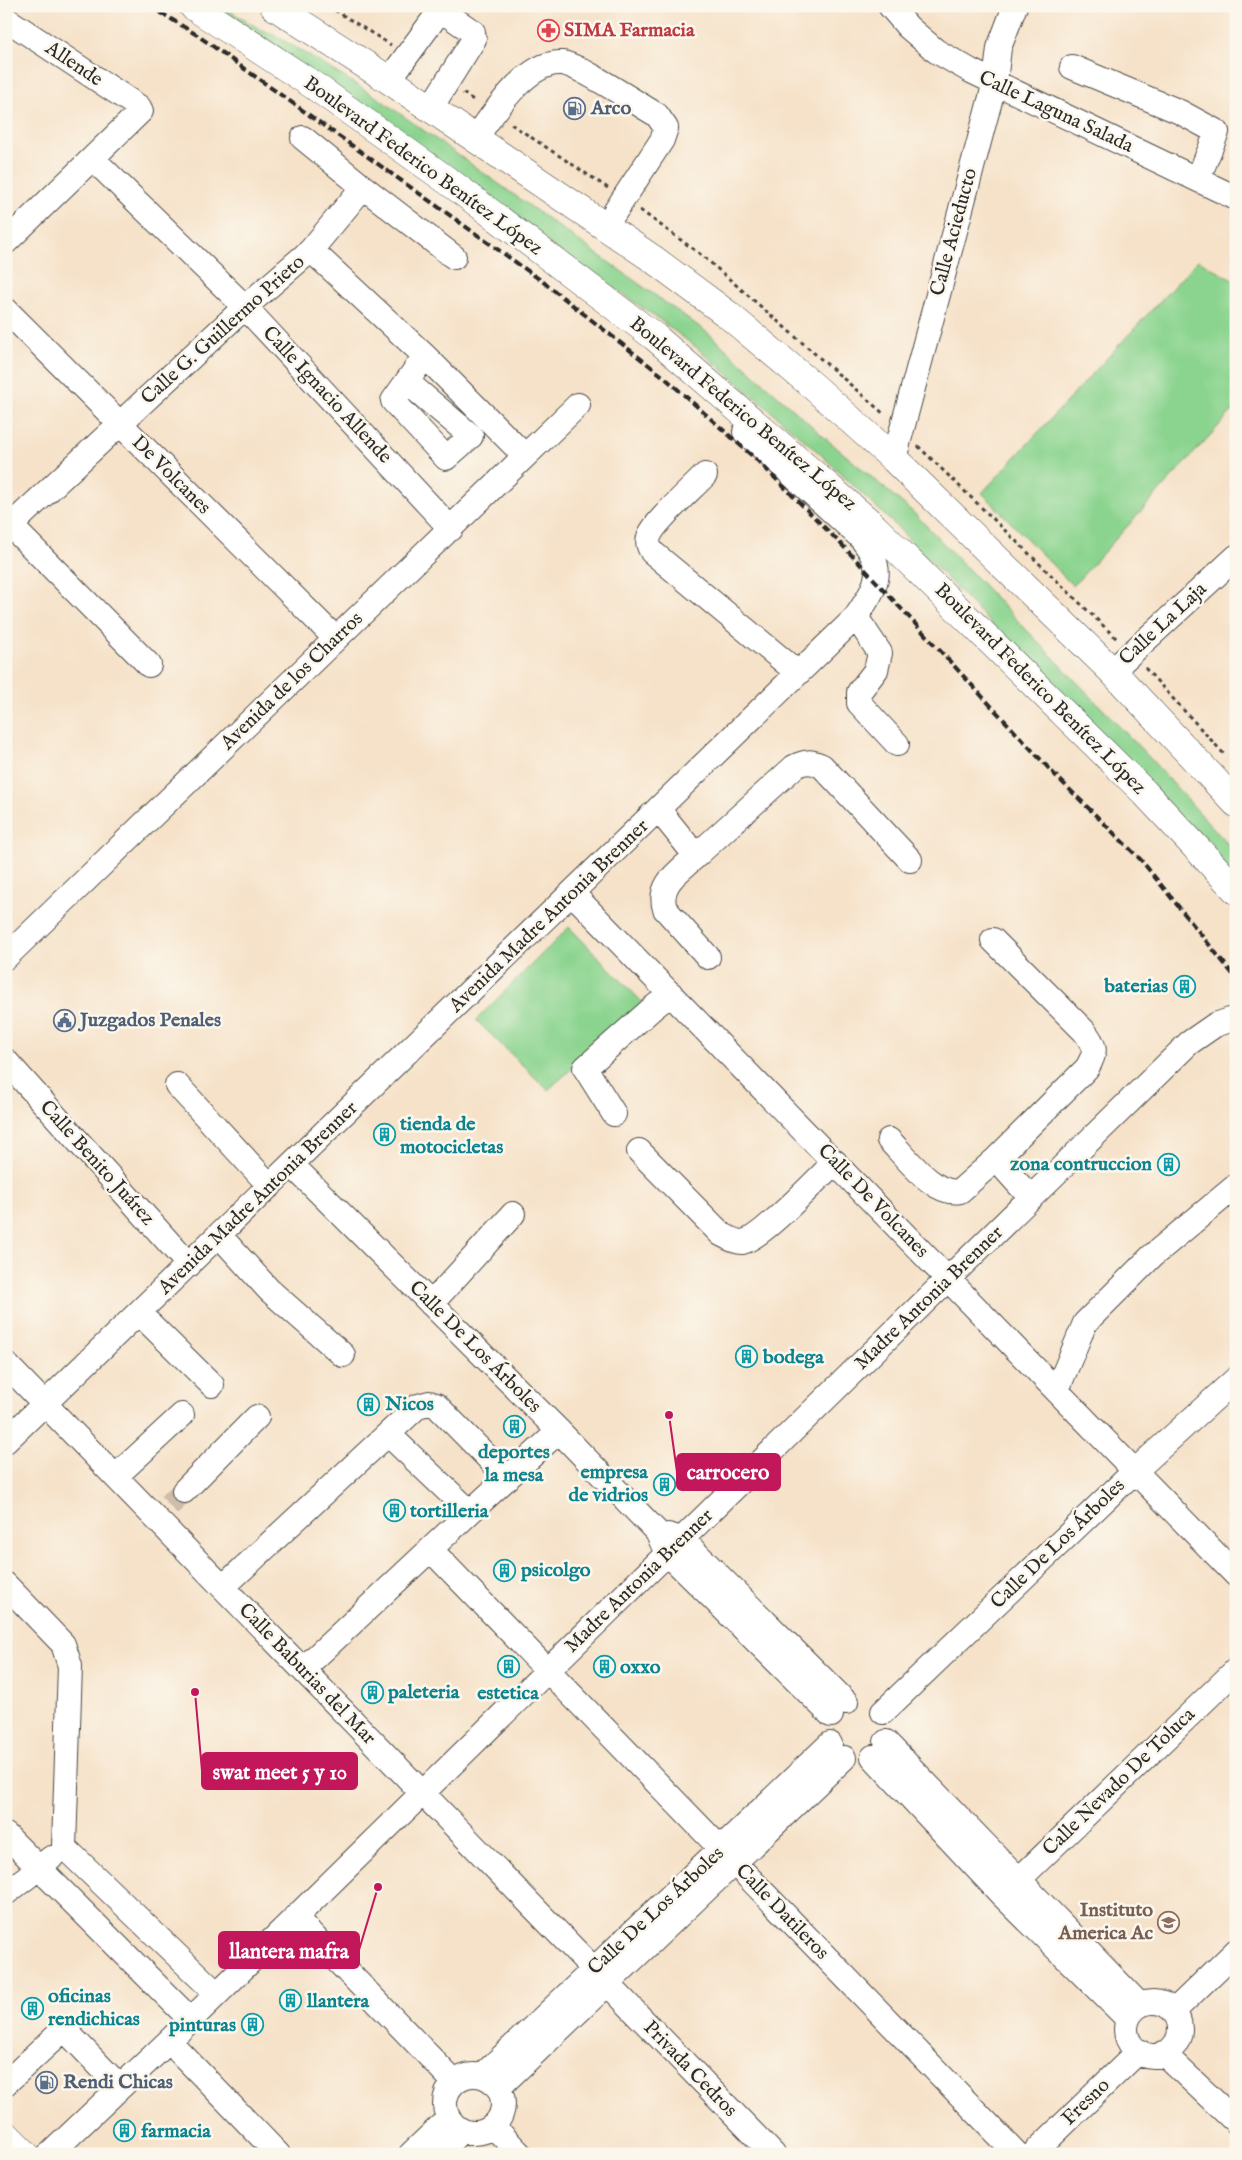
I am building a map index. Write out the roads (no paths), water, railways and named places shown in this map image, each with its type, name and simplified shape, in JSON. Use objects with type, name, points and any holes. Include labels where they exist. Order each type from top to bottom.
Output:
[{"type":"main road","name":"Boulevard Federico Benítez López","points":[[193,6],[316,88],[455,186],[655,336],[876,529],[1144,792],[1236,890]]},
{"type":"main road","points":[[274,6],[389,80],[605,227],[727,314],[813,386],[894,459],[1112,671],[1232,791]]},
{"type":"main road","points":[[6,2135],[24,2154]]},
{"type":"street","name":"Calle Laguna Salada","points":[[890,6],[908,27],[936,51],[971,71],[1236,198]]},
{"type":"street","name":"Calle Acieducto","points":[[894,459],[995,82],[999,48],[1015,6]]},
{"type":"street","points":[[389,80],[439,12],[445,13],[473,32],[474,39],[430,109]]},
{"type":"street","name":"Allende","points":[[6,19],[131,102],[141,111],[93,159]]},
{"type":"street","points":[[475,139],[494,113],[524,79],[540,68],[556,63],[574,67],[657,115],[666,128],[662,140],[605,227]]},
{"type":"street","points":[[1072,67],[1180,112],[1227,135],[1198,179]]},
{"type":"street","points":[[303,138],[454,257]]},
{"type":"street","points":[[6,242],[93,159]]},
{"type":"street","name":"Calle Ignacio Allende","points":[[93,159],[245,307],[451,529]]},
{"type":"street","points":[[311,250],[363,187]]},
{"type":"street","name":"Calle G. Guillermo Prieto","points":[[8,528],[245,307],[311,250],[425,356],[525,456]]},
{"type":"street","name":"De Volcanes","points":[[6,310],[335,638]]},
{"type":"street","points":[[407,382],[425,356]]},
{"type":"street","name":"Avenida Madre Antonia Brenner","points":[[6,1440],[189,1265],[856,617],[876,584],[875,560],[870,549],[860,537],[721,409],[694,371]]},
{"type":"street","name":"Avenida de los Charros","points":[[6,957],[578,405]]},
{"type":"street","points":[[705,475],[655,527],[648,539],[649,546],[652,552],[798,674]]},
{"type":"street","points":[[8,528],[149,666]]},
{"type":"street","name":"Calle La Laja","points":[[1112,671],[1236,557]]},
{"type":"street","points":[[856,617],[880,653],[876,670],[858,692],[859,703],[897,744]]},
{"type":"street","points":[[708,957],[665,910],[662,900],[663,891],[668,883],[696,856],[794,767],[803,762],[812,761],[822,766],[910,860]]},
{"type":"street","points":[[658,809],[696,856]]},
{"type":"street","name":"Calle De Volcanes","points":[[572,893],[1136,1470],[1236,1575]]},
{"type":"street","points":[[889,1140],[933,1184],[952,1193],[960,1191],[996,1159],[1087,1068],[1094,1055],[1094,1044],[1084,1031],[993,940]]},
{"type":"street","points":[[614,1114],[585,1068],[671,994]]},
{"type":"street","name":"Madre Antonia Brenner","points":[[50,2154],[169,2042],[422,1792],[1190,1043],[1215,1025],[1236,1018]]},
{"type":"street","name":"Calle Benito Juárez","points":[[6,1061],[189,1265]]},
{"type":"street","points":[[177,1085],[270,1186]]},
{"type":"street","points":[[639,1151],[721,1234],[732,1240],[742,1242],[760,1234],[835,1162]]},
{"type":"street","points":[[996,1159],[1031,1198]]},
{"type":"street","name":"Calle De Los Árboles","points":[[292,1165],[559,1431],[657,1532],[675,1546],[838,1709]]},
{"type":"street","points":[[1057,1390],[1085,1323],[1152,1256],[1236,1186]]},
{"type":"street","points":[[432,1304],[513,1214]]},
{"type":"street","points":[[219,1235],[269,1290],[343,1355]]},
{"type":"street","points":[[139,1313],[212,1384]]},
{"type":"street","name":"Calle Baburias del Mar","points":[[6,1364],[116,1476],[170,1505],[223,1587],[601,1977]]},
{"type":"street","name":"Calle De Los Árboles","points":[[883,1712],[1136,1470],[1236,1379]]},
{"type":"street","points":[[223,1587],[418,1406],[429,1403],[436,1405],[508,1478]]},
{"type":"street","points":[[116,1476],[182,1416]]},
{"type":"street","points":[[170,1505],[257,1417]]},
{"type":"street","points":[[303,1670],[470,1512],[559,1431]]},
{"type":"street","points":[[388,1434],[470,1512]]},
{"type":"street","name":"Calle Datileros","points":[[432,1550],[1017,2154]]},
{"type":"street","points":[[6,1585],[63,1644],[70,1666],[64,1847],[217,1994]]},
{"type":"street","name":"Calle Nevado De Toluca","points":[[1010,1887],[1236,1670]]},
{"type":"street","points":[[856,1699],[866,1700],[883,1712],[887,1721],[888,1732],[880,1750],[854,1761],[837,1751],[827,1735],[827,1725],[838,1709],[856,1699]]},
{"type":"street","points":[[880,1750],[1010,1887],[1134,2012]]},
{"type":"street","name":"Calle De Los Árboles","points":[[490,2082],[837,1751]]},
{"type":"street","points":[[6,1835],[191,2020]]},
{"type":"street","points":[[6,1893],[64,1847]]},
{"type":"street","points":[[295,1917],[454,2082]]},
{"type":"street","points":[[1174,2011],[1236,1951]]},
{"type":"street","name":"Privada Cedros","points":[[601,1977],[773,2154]]},
{"type":"street","points":[[1149,2002],[1158,2002],[1174,2011],[1180,2026],[1170,2048],[1155,2055],[1139,2051],[1132,2045],[1126,2028],[1134,2012],[1149,2002]]},
{"type":"street","points":[[6,2083],[62,2031],[67,2032],[120,2087]]},
{"type":"street","points":[[169,2042],[278,2154]]},
{"type":"street","points":[[1170,2048],[1236,2102]]},
{"type":"street","points":[[1170,2048],[1236,2122]]},
{"type":"street","name":"Fresno","points":[[1033,2154],[1139,2051]]},
{"type":"street","points":[[472,2075],[490,2082],[503,2103],[502,2112],[493,2126],[478,2133],[454,2125],[445,2109],[445,2099],[448,2090],[454,2082],[462,2077],[472,2075]]},
{"type":"street","points":[[411,2154],[454,2125]]},
{"type":"street","points":[[438,2154],[454,2125]]},
{"type":"street","points":[[493,2126],[520,2154]]},
{"type":"tunnel","points":[[169,1505],[184,1491]]},
{"type":"railway","points":[[150,6],[197,35],[542,281],[664,377],[759,462],[846,549],[1054,774],[1141,860],[1236,978]]},
{"type":"place","name":"SIMA Farmacia","points":[[548,30]]},
{"type":"place","name":"Arco","points":[[575,108]]},
{"type":"place","name":"baterias","points":[[1184,986]]},
{"type":"place","name":"Juzgados Penales","points":[[64,1020]]},
{"type":"place","name":"tienda de motocicletas","points":[[384,1135]]},
{"type":"place","name":"zona contruccion","points":[[1168,1164]]},
{"type":"place","name":"bodega","points":[[747,1357]]},
{"type":"place","name":"Nicos","points":[[369,1404]]},
{"type":"place","name":"carrocero","points":[[669,1415]]},
{"type":"place","name":"deportes la mesa","points":[[514,1426]]},
{"type":"place","name":"empresa de vidrios","points":[[664,1484]]},
{"type":"place","name":"tortilleria","points":[[394,1511]]},
{"type":"place","name":"psicolgo","points":[[505,1570]]},
{"type":"place","name":"estetica","points":[[508,1667]]},
{"type":"place","name":"oxxo","points":[[604,1667]]},
{"type":"place","name":"swat meet 5 y 10","points":[[195,1692]]},
{"type":"place","name":"paleteria","points":[[372,1692]]},
{"type":"place","name":"llantera mafra","points":[[378,1887]]},
{"type":"place","name":"Instituto America Ac","points":[[1169,1922]]},
{"type":"place","name":"llantera","points":[[291,2001]]},
{"type":"place","name":"oficinas rendichicas","points":[[32,2008]]},
{"type":"place","name":"pinturas","points":[[252,2025]]},
{"type":"place","name":"Rendi Chicas","points":[[47,2082]]},
{"type":"place","name":"farmacia","points":[[125,2131]]}]
